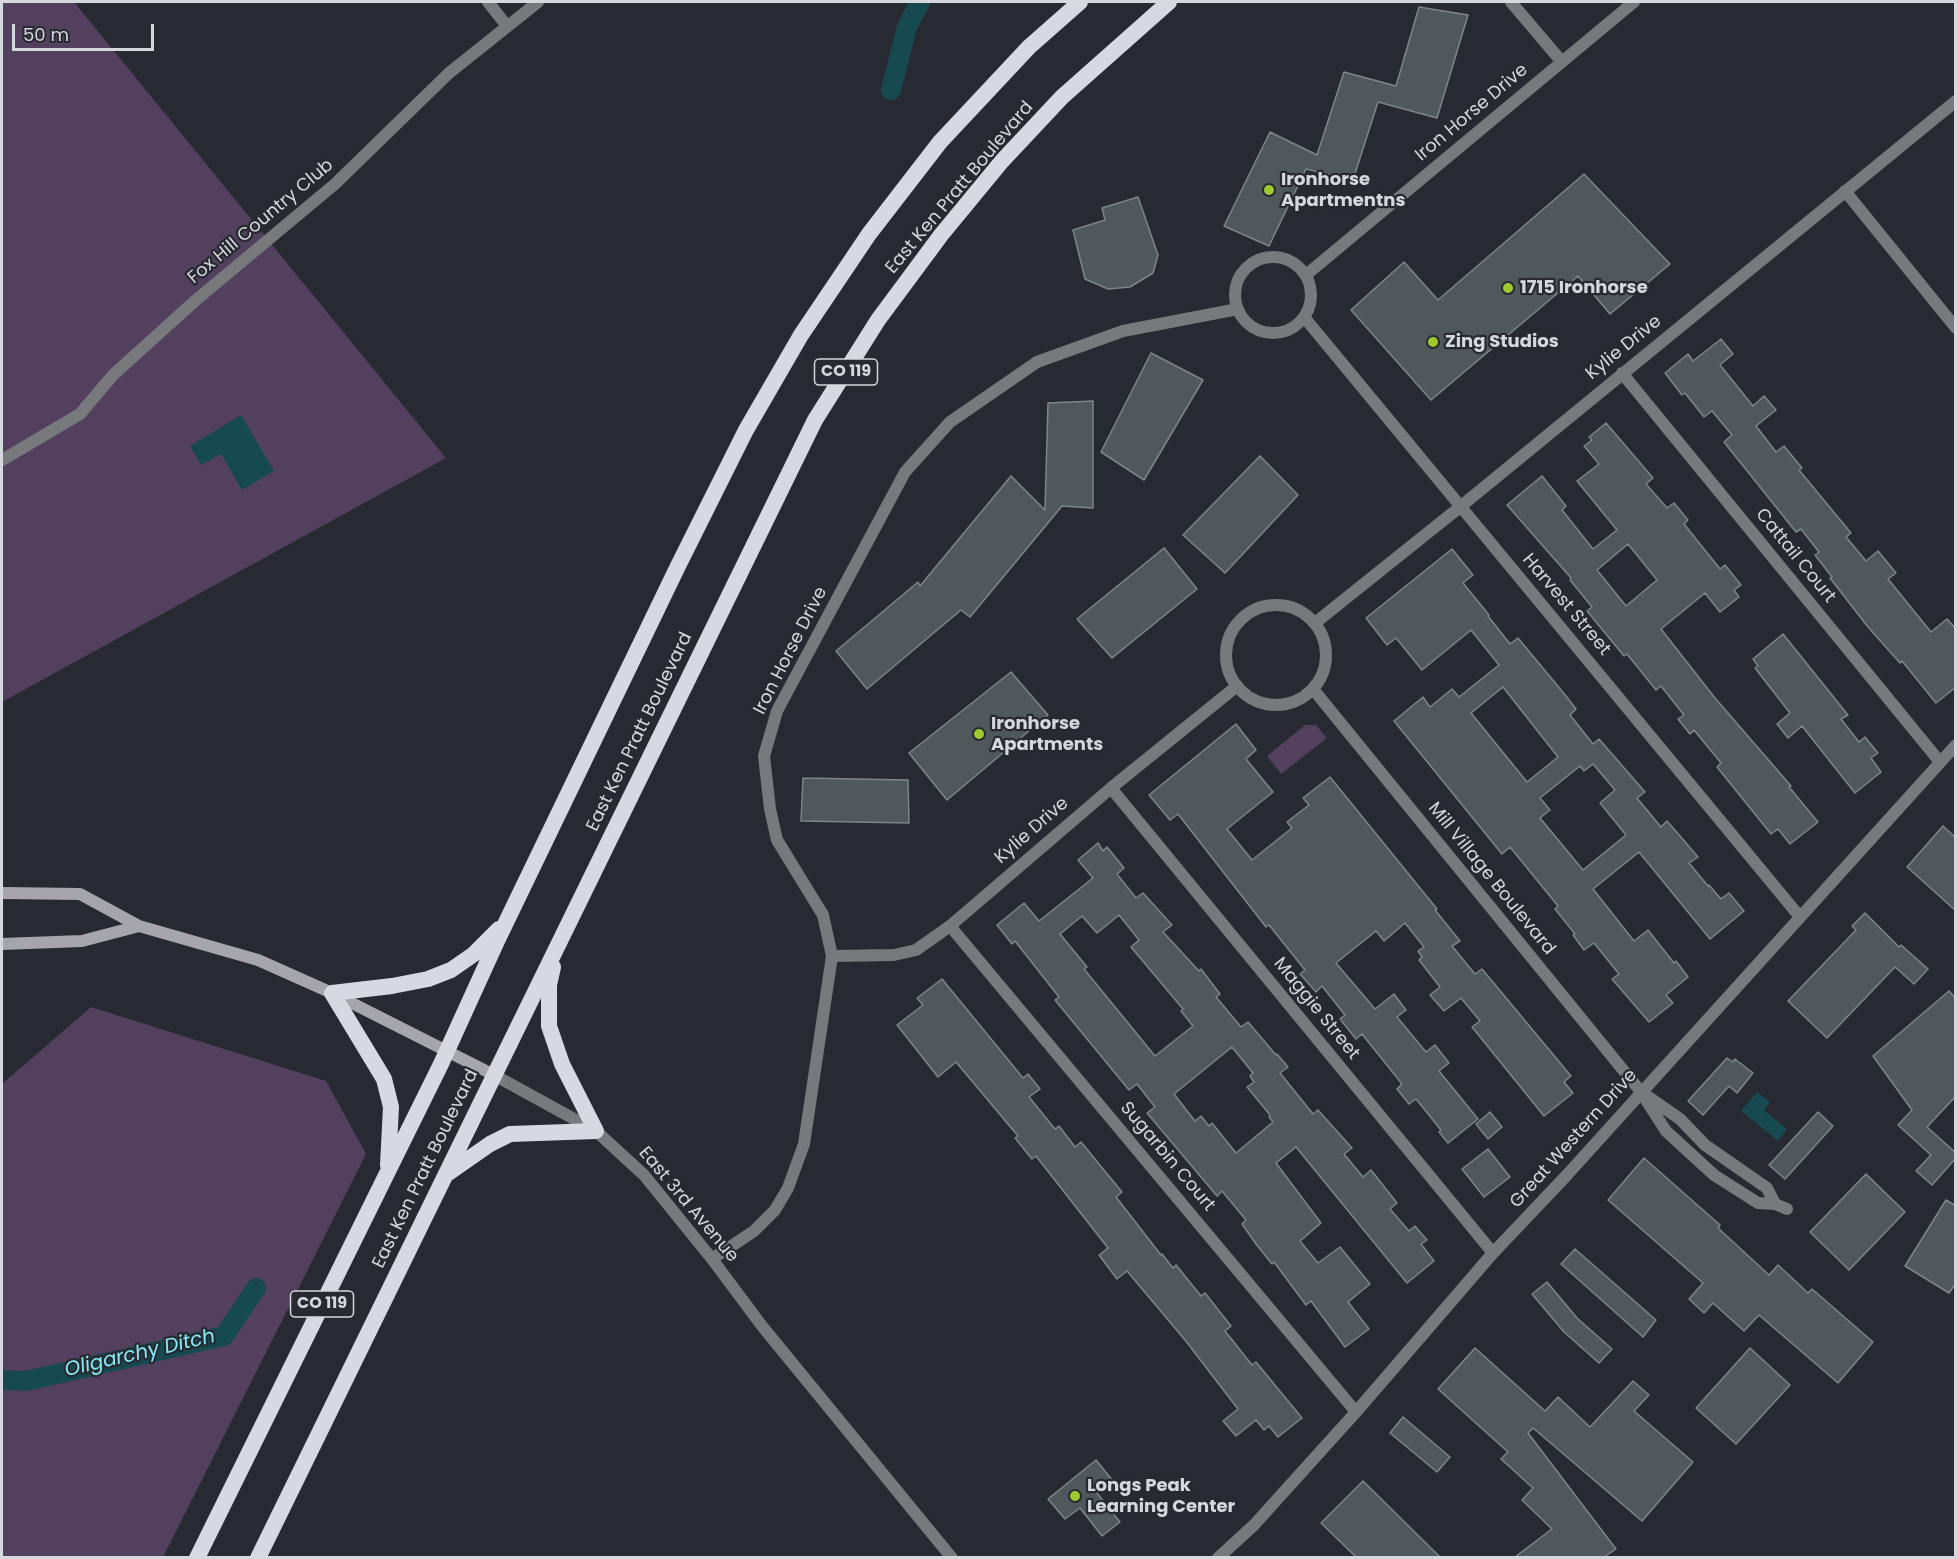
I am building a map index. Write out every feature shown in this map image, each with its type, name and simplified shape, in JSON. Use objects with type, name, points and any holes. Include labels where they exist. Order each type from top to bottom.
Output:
[{"type":"highway","name":"East Ken Pratt Boulevard","points":[[197,1557],[447,1051],[507,922],[746,430],[801,335],[869,234],[940,142],[1029,47],[1080,2]]},
{"type":"highway","points":[[1144,23],[1158,2]]},
{"type":"highway","name":"East Ken Pratt Boulevard","points":[[258,1557],[815,420],[878,320],[941,235],[1002,162],[1062,97],[1169,2]]},
{"type":"highway","points":[[388,1172],[391,1107],[384,1079],[332,993],[428,980],[451,970],[474,954],[507,922]]},
{"type":"highway","points":[[445,1176],[490,1144],[510,1134],[596,1131],[562,1064],[549,1026],[549,985],[558,946]]},
{"type":"main road","name":"East 3rd Avenue","points":[[2,893],[80,894],[139,926],[258,960],[332,993],[494,1075]]},
{"type":"main road","points":[[2,944],[82,941],[139,926]]},
{"type":"street","points":[[488,2],[507,26]]},
{"type":"street","name":"Fox Hill Country Club","points":[[2,460],[80,414],[95,394],[196,300],[335,184],[449,73],[538,2]]},
{"type":"street","points":[[1511,2],[1562,62]]},
{"type":"street","name":"Iron Horse Drive","points":[[1306,275],[1634,2]]},
{"type":"street","name":"Kylie Drive","points":[[1315,623],[1956,101]]},
{"type":"street","points":[[1845,191],[1956,328]]},
{"type":"street","points":[[1262,258],[1282,258],[1299,267],[1306,275],[1310,283],[1311,301],[1304,317],[1291,329],[1273,333],[1264,332],[1248,324],[1238,309],[1236,288],[1239,278],[1252,263],[1262,258]]},
{"type":"street","name":"Iron Horse Drive","points":[[712,1259],[754,1231],[775,1210],[788,1188],[804,1144],[832,956],[823,915],[777,840],[770,809],[764,756],[777,711],[905,472],[950,422],[1037,362],[1123,331],[1238,309]]},
{"type":"street","name":"Harvest Street","points":[[1304,317],[1800,916]]},
{"type":"street","name":"Cattail Court","points":[[1622,373],[1940,762]]},
{"type":"street","points":[[1277,604],[1294,607],[1309,616],[1315,623],[1326,643],[1327,660],[1322,677],[1313,689],[1295,702],[1278,705],[1261,703],[1245,695],[1233,682],[1226,662],[1227,645],[1233,628],[1245,615],[1259,607],[1277,604]]},
{"type":"street","name":"Kylie Drive","points":[[832,956],[894,955],[916,950],[950,926],[1110,788],[1238,686]]},
{"type":"street","name":"Mill Village Boulevard","points":[[1313,689],[1641,1092],[1665,1131],[1714,1175],[1758,1203],[1774,1204],[1787,1209]]},
{"type":"street","name":"Great Western Drive","points":[[1218,1557],[1254,1525],[1356,1412],[1493,1253],[1956,745]]},
{"type":"street","name":"Maggie Street","points":[[1110,788],[1493,1253]]},
{"type":"street","name":"Sugarbin Court","points":[[950,926],[1356,1412]]},
{"type":"street","name":"East 3rd Avenue","points":[[494,1075],[596,1131],[644,1176],[770,1335],[952,1557]]},
{"type":"street","name":"Mill Village Boulevard","points":[[1641,1092],[1680,1119],[1705,1145],[1767,1188],[1774,1204]]},
{"type":"shaded area","points":[[2,2],[74,2],[446,458],[2,702]]},
{"type":"shaded area","points":[[1305,725],[1316,725],[1327,738],[1281,774],[1267,756]]},
{"type":"shaded area","points":[[91,1007],[326,1081],[366,1154],[163,1557],[2,1557],[2,1084]]},
{"type":"water","points":[[241,415],[274,471],[242,490],[221,454],[201,465],[190,446]]},
{"type":"water","points":[[1757,1092],[1770,1102],[1764,1110],[1787,1129],[1778,1141],[1741,1111]]},
{"type":"building","points":[[1419,7],[1468,15],[1437,118],[1378,102],[1353,180],[1306,169],[1269,246],[1224,226],[1270,132],[1317,155],[1344,72],[1396,86]]},
{"type":"building","name":"1715 Ironhorse","points":[[1584,174],[1670,264],[1610,314],[1578,276],[1431,400],[1351,310],[1404,262],[1438,300]]},
{"type":"building","points":[[1138,197],[1158,255],[1153,273],[1130,287],[1108,289],[1085,279],[1073,230],[1105,220],[1102,208]]},
{"type":"building","points":[[1721,339],[1733,354],[1720,365],[1753,406],[1764,396],[1776,410],[1756,426],[1776,452],[1784,446],[1802,468],[1799,470],[1851,533],[1846,537],[1866,561],[1878,551],[1896,573],[1888,579],[1931,632],[1947,619],[1956,629],[1956,687],[1936,703],[1902,661],[1900,663],[1868,627],[1830,578],[1832,577],[1815,555],[1819,552],[1801,529],[1796,532],[1724,442],[1732,435],[1712,411],[1704,417],[1685,393],[1682,395],[1665,373],[1688,354],[1693,361]]},
{"type":"building","points":[[1151,353],[1203,380],[1144,480],[1101,452]]},
{"type":"building","points":[[1093,401],[1093,508],[1062,506],[970,617],[961,610],[867,689],[836,651],[918,582],[920,586],[1011,476],[1045,510],[1048,403]]},
{"type":"building","points":[[1606,423],[1653,478],[1646,484],[1667,508],[1674,503],[1688,520],[1684,524],[1720,569],[1725,565],[1741,585],[1734,590],[1739,597],[1720,612],[1705,593],[1661,629],[1818,822],[1790,844],[1778,829],[1771,834],[1717,767],[1721,763],[1694,730],[1690,734],[1678,719],[1684,715],[1661,686],[1656,690],[1627,654],[1624,656],[1587,611],[1592,607],[1570,580],[1571,578],[1507,505],[1542,476],[1566,506],[1562,510],[1593,549],[1617,530],[1577,481],[1599,464],[1584,446],[1592,440],[1589,437]],"holes":[[[1628,544],[1657,580],[1626,606],[1597,570]]]},
{"type":"building","points":[[1260,456],[1298,495],[1225,573],[1183,535]]},
{"type":"building","points":[[1164,548],[1197,589],[1112,658],[1077,619]]},
{"type":"building","points":[[1452,549],[1473,575],[1463,583],[1510,644],[1518,638],[1576,709],[1570,715],[1593,744],[1599,739],[1645,792],[1637,798],[1661,827],[1667,821],[1698,857],[1689,863],[1708,886],[1721,899],[1729,893],[1744,911],[1710,939],[1639,852],[1593,889],[1634,941],[1648,930],[1688,977],[1666,995],[1673,1003],[1649,1022],[1612,979],[1619,974],[1594,943],[1584,950],[1573,935],[1575,934],[1555,909],[1558,906],[1510,847],[1502,854],[1394,721],[1423,697],[1430,707],[1452,689],[1459,697],[1499,665],[1471,630],[1422,670],[1396,638],[1387,645],[1366,618]],"holes":[[[1503,687],[1558,757],[1527,782],[1471,713]],[[1593,764],[1615,790],[1600,803],[1626,835],[1583,870],[1540,818],[1550,810],[1540,798],[1580,766],[1584,771]]]},
{"type":"building","points":[[1783,634],[1848,715],[1841,719],[1859,742],[1865,737],[1878,753],[1871,758],[1881,772],[1855,793],[1802,726],[1788,738],[1777,724],[1790,713],[1755,668],[1758,666],[1753,659]]},
{"type":"building","name":"Ironhorse Apartments","points":[[1011,672],[1048,715],[947,800],[909,753]]},
{"type":"building","points":[[1236,724],[1256,750],[1246,759],[1273,792],[1227,829],[1252,860],[1292,828],[1287,822],[1309,805],[1303,798],[1330,777],[1437,909],[1435,910],[1460,941],[1452,946],[1475,974],[1482,969],[1571,1076],[1564,1082],[1573,1093],[1544,1116],[1472,1027],[1480,1021],[1461,998],[1444,1011],[1430,995],[1440,987],[1419,960],[1422,957],[1418,951],[1424,947],[1405,923],[1384,941],[1376,931],[1336,963],[1375,1009],[1394,994],[1406,1010],[1397,1017],[1426,1052],[1435,1045],[1449,1063],[1439,1071],[1478,1119],[1448,1143],[1439,1132],[1441,1130],[1416,1099],[1409,1104],[1397,1089],[1402,1084],[1362,1034],[1356,1039],[1340,1019],[1345,1015],[1322,986],[1316,992],[1300,974],[1305,970],[1269,925],[1266,927],[1178,814],[1170,820],[1149,795]]},
{"type":"building","points":[[803,778],[908,780],[909,823],[801,821]]},
{"type":"building","points":[[1943,826],[1956,838],[1956,911],[1907,867]]},
{"type":"building","points":[[1098,843],[1103,851],[1107,847],[1124,868],[1117,874],[1136,898],[1143,893],[1172,925],[1163,932],[1199,971],[1201,969],[1220,994],[1216,997],[1241,1027],[1248,1022],[1288,1067],[1280,1073],[1313,1114],[1318,1110],[1352,1148],[1344,1154],[1363,1177],[1371,1170],[1397,1203],[1390,1209],[1409,1231],[1415,1226],[1427,1240],[1421,1244],[1434,1261],[1407,1283],[1296,1147],[1276,1163],[1321,1223],[1300,1241],[1318,1263],[1340,1247],[1370,1284],[1348,1302],[1369,1329],[1345,1347],[1311,1301],[1306,1305],[1274,1262],[1272,1264],[1256,1244],[1242,1224],[1246,1220],[1222,1191],[1217,1196],[1147,1113],[1155,1107],[1137,1084],[1129,1090],[1055,1000],[1059,997],[1015,941],[1012,944],[997,925],[1024,903],[1039,921],[1093,878],[1078,860]],"holes":[[[1119,915],[1139,940],[1131,947],[1183,1009],[1181,1011],[1193,1026],[1155,1056],[1084,969],[1087,967],[1060,934],[1082,916],[1097,933]],[[1232,1047],[1253,1073],[1250,1076],[1254,1082],[1247,1087],[1273,1122],[1236,1153],[1212,1123],[1209,1126],[1201,1116],[1195,1121],[1174,1094]]]},
{"type":"building","points":[[1865,913],[1899,947],[1901,945],[1928,969],[1914,984],[1895,967],[1827,1038],[1788,1001],[1856,930],[1852,926]]},
{"type":"building","points":[[942,979],[1023,1078],[1028,1074],[1040,1089],[1029,1097],[1055,1129],[1059,1126],[1075,1147],[1081,1142],[1122,1192],[1116,1197],[1161,1255],[1173,1268],[1176,1265],[1201,1296],[1205,1293],[1231,1326],[1225,1331],[1252,1365],[1256,1362],[1302,1418],[1278,1437],[1269,1426],[1264,1430],[1256,1420],[1236,1436],[1223,1421],[1238,1409],[1185,1340],[1127,1271],[1117,1279],[1099,1255],[1108,1248],[1036,1156],[1032,1159],[1015,1138],[1018,1136],[956,1062],[938,1077],[897,1025],[923,1005],[917,998]]},
{"type":"building","points":[[1949,991],[1956,999],[1956,1096],[1927,1127],[1956,1153],[1956,1158],[1932,1185],[1916,1171],[1931,1155],[1898,1125],[1912,1110],[1873,1056]]},
{"type":"building","points":[[1727,1058],[1733,1062],[1735,1059],[1753,1073],[1737,1093],[1729,1086],[1703,1115],[1688,1101]]},
{"type":"building","points":[[1490,1112],[1502,1127],[1488,1139],[1476,1124]]},
{"type":"building","points":[[1818,1112],[1833,1126],[1785,1179],[1769,1165]]},
{"type":"building","points":[[1488,1149],[1510,1177],[1484,1197],[1462,1169]]},
{"type":"building","points":[[1644,1158],[1720,1225],[1718,1228],[1769,1275],[1778,1265],[1808,1293],[1812,1289],[1873,1342],[1838,1383],[1759,1315],[1744,1331],[1713,1303],[1704,1313],[1689,1299],[1703,1283],[1608,1200]]},
{"type":"building","points":[[1866,1174],[1905,1212],[1849,1270],[1810,1232]]},
{"type":"building","points":[[1946,1200],[1956,1206],[1956,1283],[1949,1293],[1905,1266]]},
{"type":"building","points":[[1575,1249],[1656,1320],[1643,1337],[1561,1264]]},
{"type":"building","points":[[1547,1282],[1577,1318],[1612,1349],[1599,1363],[1564,1332],[1532,1294]]},
{"type":"building","points":[[1475,1348],[1545,1411],[1558,1397],[1590,1427],[1633,1381],[1649,1395],[1634,1411],[1693,1462],[1642,1521],[1533,1428],[1528,1433],[1616,1549],[1604,1557],[1515,1557],[1552,1529],[1522,1500],[1533,1488],[1501,1459],[1508,1452],[1438,1389]]},
{"type":"building","points":[[1750,1348],[1790,1385],[1736,1444],[1696,1408]]},
{"type":"building","points":[[1403,1417],[1450,1457],[1437,1472],[1390,1433]]},
{"type":"building","name":"Longs Peak Learning Center","points":[[1096,1460],[1113,1481],[1097,1493],[1120,1522],[1102,1536],[1080,1508],[1065,1519],[1048,1499]]},
{"type":"building","points":[[1363,1481],[1440,1557],[1356,1557],[1321,1523]]},
{"type":"waterway","name":"Oligarchy Ditch","points":[[891,90],[907,27],[920,2]]},
{"type":"waterway","name":"Oligarchy Ditch","points":[[2,1380],[26,1381],[224,1336],[256,1288]]},
{"type":"place","name":"Ironhorse Apartmentns","points":[[1269,190]]},
{"type":"place","name":"1715 Ironhorse","points":[[1508,288]]},
{"type":"place","name":"Zing Studios","points":[[1433,342]]},
{"type":"place","name":"Ironhorse Apartments","points":[[979,734]]},
{"type":"place","name":"Longs Peak Learning Center","points":[[1075,1496]]}]
